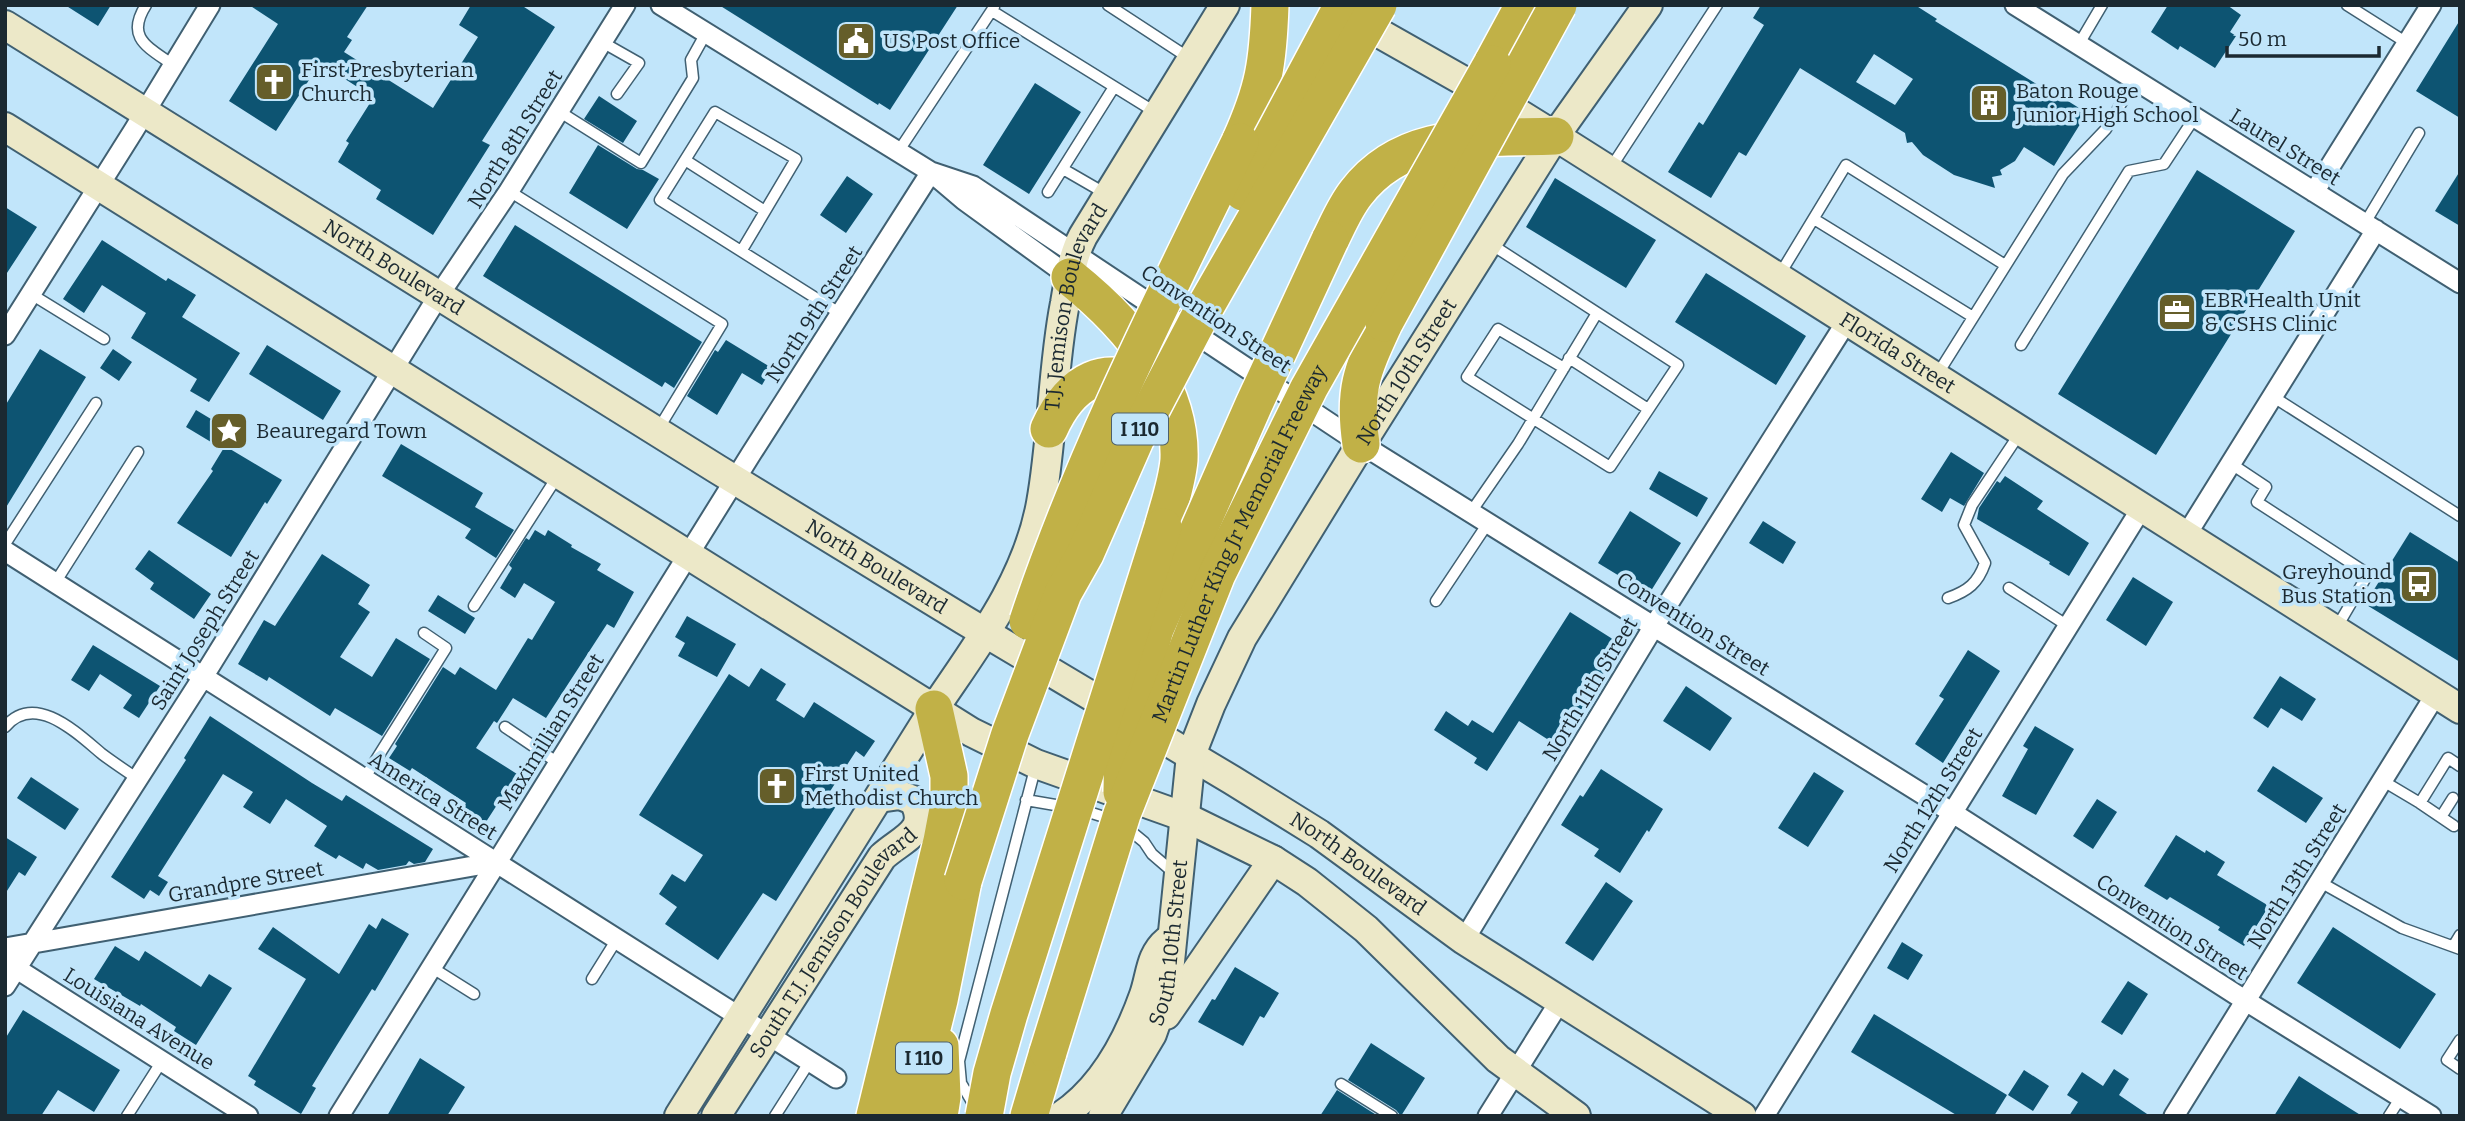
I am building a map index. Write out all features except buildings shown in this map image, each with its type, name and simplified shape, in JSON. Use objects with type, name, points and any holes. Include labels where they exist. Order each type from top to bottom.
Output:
[{"type":"highway","points":[[962,881],[981,768],[1004,687],[1048,561],[1117,400],[1254,110],[1268,62],[1269,5]]},
{"type":"highway","points":[[1179,354],[1240,198],[1343,5]]},
{"type":"highway","name":"I 110","points":[[910,1116],[939,1000],[962,881],[1010,734],[1063,593],[1085,554],[1135,440],[1179,354],[1378,5]]},
{"type":"highway","points":[[1492,65],[1502,5]]},
{"type":"highway","name":"Martin Luther King Jr Memorial Freeway","points":[[1029,1116],[1122,814],[1217,574],[1310,388],[1524,5]]},
{"type":"highway","points":[[1361,444],[1356,413],[1357,396],[1384,323],[1558,5]]},
{"type":"highway","points":[[1122,814],[1123,738],[1155,629],[1243,428],[1330,240],[1357,191],[1395,157],[1443,142],[1555,136]]},
{"type":"highway","points":[[982,1116],[1013,1002],[1163,527],[1175,485],[1179,458],[1171,409],[1157,376],[1134,339],[1090,293],[1073,265]]},
{"type":"highway","points":[[1049,429],[1068,395],[1098,378],[1111,376],[1135,381],[1153,391],[1171,409]]},
{"type":"highway","points":[[875,1116],[942,841],[948,804],[947,761],[934,709]]},
{"type":"highway","points":[[939,1000],[942,1097],[939,1116]]},
{"type":"highway","points":[[1041,1116],[1048,1052]]},
{"type":"main road","name":"Florida Street","points":[[1330,5],[1555,136],[2448,702]]},
{"type":"main road","name":"North 10th Street","points":[[1191,755],[1242,638],[1555,136],[1648,5]]},
{"type":"main road","name":"T.J. Jemison Boulevard","points":[[959,673],[1019,573],[1033,537],[1041,502],[1059,334],[1073,265],[1083,236],[1192,60],[1220,7]]},
{"type":"main road","name":"North Boulevard","points":[[5,25],[657,432],[1318,834],[1464,940],[1742,1116]]},
{"type":"main road","name":"North Boulevard","points":[[5,127],[558,475],[991,743],[1036,764],[1185,817],[1273,860],[1307,882],[1366,929],[1482,1046],[1576,1116]]},
{"type":"main road","name":"South T.J. Jemison Boulevard","points":[[679,1116],[959,673]]},
{"type":"main road","name":"South 10th Street","points":[[1103,1116],[1152,1034],[1167,991],[1175,935],[1191,755]]},
{"type":"main road","name":"South T.J. Jemison Boulevard","points":[[716,1116],[882,857],[914,832],[919,822],[916,804],[908,796],[894,794],[879,798]]},
{"type":"main road","points":[[1152,1034],[1273,860]]},
{"type":"main road","points":[[1061,1116],[1079,1103],[1114,1058],[1140,1004],[1156,950],[1175,935]]},
{"type":"street","points":[[5,335],[210,5]]},
{"type":"street","name":"North 8th Street","points":[[439,295],[560,112],[625,5]]},
{"type":"street","name":"Convention Street","points":[[661,5],[931,172],[964,200],[1480,517],[2431,1116]]},
{"type":"street","name":"Laurel Street","points":[[2015,5],[2040,12],[2078,44],[2460,283]]},
{"type":"street","points":[[2314,191],[2431,5]]},
{"type":"street","name":"North 9th Street","points":[[735,480],[931,172]]},
{"type":"street","points":[[2185,537],[2272,396],[2370,226]]},
{"type":"street","name":"Saint Joseph Street","points":[[5,986],[11,965],[34,942],[203,677],[439,295]]},
{"type":"street","name":"North 11th Street","points":[[1464,940],[1654,626],[1847,321]]},
{"type":"street","name":"Maximillian Street","points":[[338,1116],[735,480]]},
{"type":"street","name":"North 12th Street","points":[[1764,1116],[2141,509]]},
{"type":"street","name":"America Street","points":[[5,551],[836,1078]]},
{"type":"street","name":"North 13th Street","points":[[2174,1116],[2383,781],[2448,702]]},
{"type":"street","name":"Grandpre Street","points":[[5,948],[496,862]]},
{"type":"street","name":"Louisiana Avenue","points":[[11,965],[248,1116]]},
{"type":"street","points":[[1488,1116],[1560,1001]]},
{"type":"lane","points":[[146,5],[139,17],[137,32],[144,45],[173,65]]},
{"type":"lane","points":[[1108,5],[1192,60]]},
{"type":"lane","points":[[1609,170],[1717,5]]},
{"type":"lane","points":[[2078,44],[2102,5]]},
{"type":"lane","points":[[2347,5],[2407,43]]},
{"type":"lane","points":[[898,152],[993,8],[1158,114]]},
{"type":"lane","points":[[560,112],[641,163],[693,78],[691,60],[706,33]]},
{"type":"lane","points":[[602,42],[639,63],[617,94]]},
{"type":"lane","points":[[1935,378],[2063,174],[2106,129],[2135,79]]},
{"type":"lane","points":[[1048,192],[1114,87]]},
{"type":"lane","points":[[742,250],[796,159],[715,112],[660,200],[841,314]]},
{"type":"lane","points":[[2021,345],[2129,171],[2164,164],[2195,117]]},
{"type":"lane","points":[[2370,226],[2419,133]]},
{"type":"lane","points":[[685,160],[765,211]]},
{"type":"lane","points":[[1778,278],[1846,165],[2005,265]]},
{"type":"lane","points":[[1063,169],[1108,195]]},
{"type":"lane","points":[[509,191],[722,324],[657,432]]},
{"type":"lane","points":[[1814,219],[1973,317]]},
{"type":"lane","points":[[1488,242],[1678,365],[1610,467],[1467,377],[1498,329],[1567,363],[1648,409]]},
{"type":"lane","points":[[31,294],[104,339]]},
{"type":"lane","points":[[1436,601],[1533,419],[1597,313]]},
{"type":"lane","points":[[2272,396],[2460,516]]},
{"type":"lane","points":[[5,544],[96,403]]},
{"type":"lane","points":[[1948,598],[1965,592],[1980,577],[1985,563],[1965,525],[1972,505],[2021,433]]},
{"type":"lane","points":[[55,583],[138,452]]},
{"type":"lane","points":[[2230,463],[2266,487],[2257,502],[2368,574],[2335,631]]},
{"type":"lane","points":[[474,606],[558,475]]},
{"type":"lane","points":[[2009,588],[2068,626]]},
{"type":"lane","points":[[364,779],[446,648],[424,633]]},
{"type":"lane","points":[[5,727],[17,715],[30,713],[67,724],[100,753],[138,779]]},
{"type":"lane","points":[[505,727],[558,763]]},
{"type":"lane","points":[[2420,803],[2448,758],[2460,766]]},
{"type":"lane","points":[[982,1116],[961,1083],[959,1061],[1036,764]]},
{"type":"lane","points":[[2383,781],[2454,826]]},
{"type":"lane","points":[[2441,817],[2453,798]]},
{"type":"lane","points":[[1026,800],[1095,812],[1115,820],[1132,831],[1152,854],[1179,878]]},
{"type":"lane","points":[[2320,882],[2402,928],[2457,947],[2460,936]]},
{"type":"lane","points":[[592,979],[617,939]]},
{"type":"lane","points":[[431,967],[474,993]]},
{"type":"lane","points":[[2460,1040],[2447,1060],[2460,1069]]},
{"type":"lane","points":[[127,1116],[162,1061]]},
{"type":"lane","points":[[775,1116],[810,1061]]},
{"type":"lane","points":[[1341,1084],[1392,1116]]},
{"type":"lane","points":[[2389,1116],[2401,1097]]},
{"type":"place","name":"US Post Office","points":[[856,41]]},
{"type":"place","name":"First Presbyterian Church","points":[[274,82]]},
{"type":"place","name":"Baton Rouge Junior High School","points":[[1989,103]]},
{"type":"place","name":"EBR Health Unit & CSHS Clinic","points":[[2177,312]]},
{"type":"place","name":"Beauregard Town","points":[[229,431]]},
{"type":"place","name":"Greyhound Bus Station","points":[[2419,584]]},
{"type":"place","name":"First United Methodist Church","points":[[777,786]]}]
